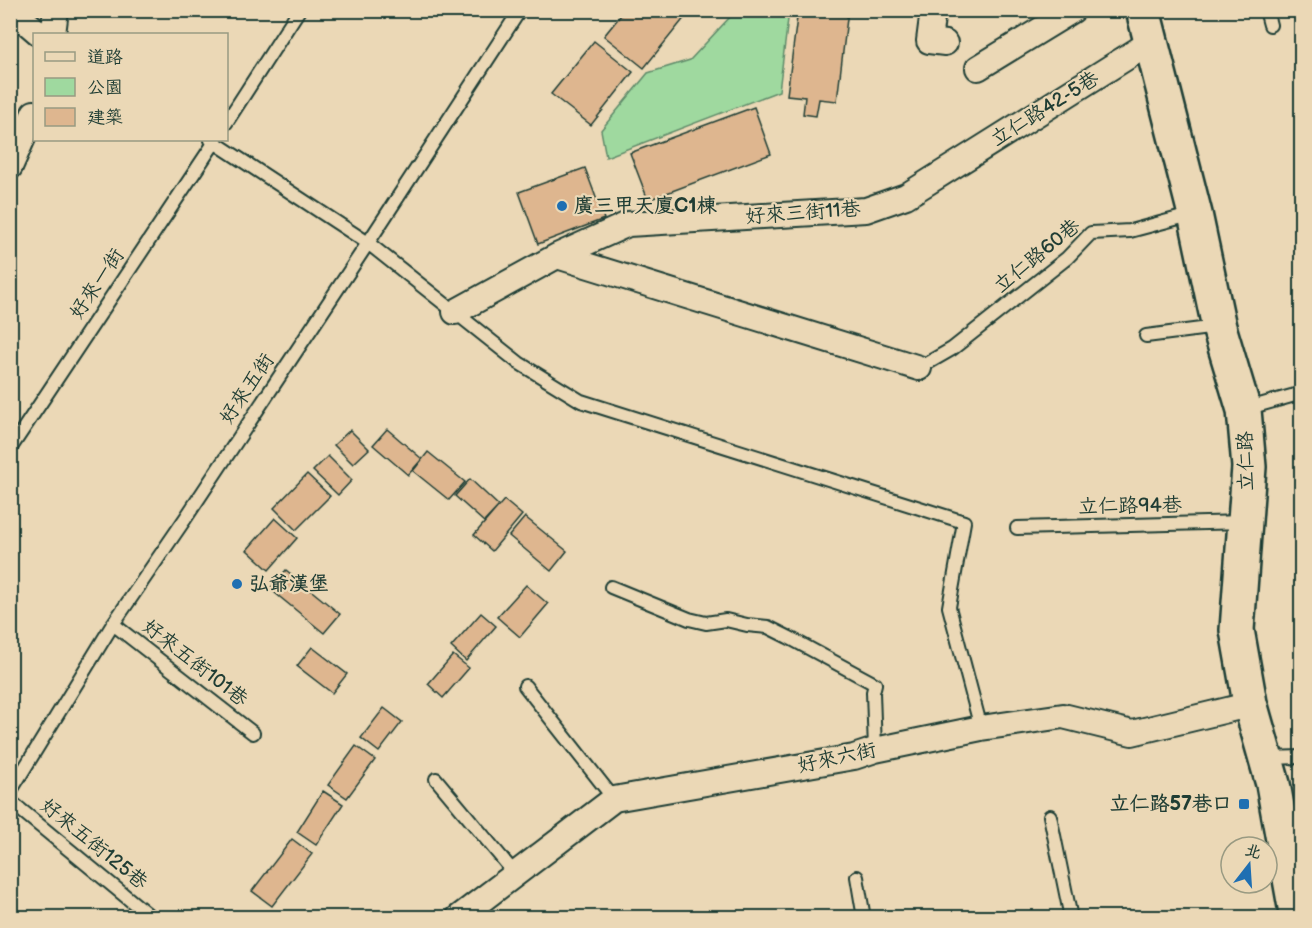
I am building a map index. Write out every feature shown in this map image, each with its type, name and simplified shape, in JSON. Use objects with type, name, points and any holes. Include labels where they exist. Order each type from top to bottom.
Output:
[{"type":"street","points":[[12,10],[39,33]]},
{"type":"street","points":[[53,33],[56,10]]},
{"type":"street","points":[[933,10],[929,41],[945,43]]},
{"type":"street","points":[[978,68],[1073,10]]},
{"type":"street","name":"立仁路","points":[[1143,10],[1195,214],[1218,327],[1244,410],[1249,467],[1237,630],[1250,703],[1274,784],[1298,918]]},
{"type":"street","name":"立仁路42-5巷","points":[[940,175],[1150,42]]},
{"type":"street","points":[[10,167],[33,116]]},
{"type":"street","name":"好來三街11巷","points":[[455,312],[557,256],[628,224],[866,210],[906,196],[940,175]]},
{"type":"street","points":[[557,256],[919,368]]},
{"type":"street","name":"好來六街","points":[[458,918],[614,799],[854,757],[875,750],[981,728],[1064,716],[1132,733],[1250,703]]},
{"type":"lane","points":[[228,120],[299,10]]},
{"type":"lane","name":"好來五街","points":[[10,792],[113,624],[368,243],[520,10]]},
{"type":"lane","points":[[1266,10],[1270,25]]},
{"type":"lane","name":"好來一街","points":[[10,449],[212,141]]},
{"type":"lane","points":[[215,141],[368,243],[519,363],[581,400],[964,522],[950,607],[981,728]]},
{"type":"lane","name":"立仁路60巷","points":[[919,368],[960,342],[1067,258],[1091,233],[1130,231],[1195,214]]},
{"type":"lane","points":[[1146,336],[1218,327]]},
{"type":"lane","points":[[1244,410],[1302,393]]},
{"type":"lane","name":"立仁路94巷","points":[[1017,528],[1245,522]]},
{"type":"lane","points":[[611,587],[697,621],[706,623],[726,620],[768,627],[875,684],[873,692],[875,750]]},
{"type":"lane","name":"好來五街101巷","points":[[113,624],[253,733]]},
{"type":"lane","points":[[525,686],[614,799]]},
{"type":"lane","points":[[1266,758],[1302,757]]},
{"type":"lane","points":[[436,779],[516,875]]},
{"type":"lane","name":"好來五街125巷","points":[[10,801],[152,918]]},
{"type":"lane","points":[[1050,816],[1071,918]]},
{"type":"lane","points":[[857,877],[864,918]]},
{"type":"green space","points":[[733,10],[789,11],[779,91],[606,157],[601,130],[648,73],[690,60],[730,17]]},
{"type":"building","points":[[625,10],[690,11],[644,68],[604,36]]},
{"type":"building","points":[[798,10],[848,10],[837,101],[819,99],[816,116],[803,114],[805,97],[787,95]]},
{"type":"building","points":[[594,41],[633,72],[591,125],[551,94]]},
{"type":"building","points":[[754,107],[771,154],[648,200],[630,153]]},
{"type":"building","name":"廣三甲天廈C1棟","points":[[585,168],[604,219],[538,244],[519,192]]},
{"type":"building","points":[[387,429],[422,459],[408,475],[373,445]]},
{"type":"building","points":[[350,430],[369,449],[353,464],[334,445]]},
{"type":"building","points":[[428,452],[465,482],[449,500],[413,471]]},
{"type":"building","points":[[328,456],[352,480],[338,495],[313,471]]},
{"type":"building","points":[[307,474],[330,496],[296,530],[274,508]]},
{"type":"building","points":[[470,479],[499,506],[484,522],[455,496]]},
{"type":"building","points":[[504,500],[522,515],[492,551],[474,535]]},
{"type":"building","points":[[525,517],[567,551],[551,571],[509,536]]},
{"type":"building","points":[[275,518],[297,538],[269,570],[247,550]]},
{"type":"building","points":[[286,570],[340,614],[324,633],[270,589]]},
{"type":"building","points":[[526,585],[548,604],[520,637],[497,617]]},
{"type":"building","points":[[481,613],[496,626],[466,661],[451,647]]},
{"type":"building","points":[[312,647],[347,674],[332,693],[297,666]]},
{"type":"building","points":[[453,655],[469,668],[443,698],[428,684]]},
{"type":"building","points":[[384,708],[402,722],[379,752],[361,738]]},
{"type":"building","points":[[356,746],[375,760],[347,798],[328,785]]},
{"type":"building","points":[[323,791],[343,804],[316,845],[297,832]]},
{"type":"building","points":[[292,839],[312,854],[272,906],[252,891]]},
{"type":"place","name":"廣三甲天廈C1棟","points":[[562,206]]},
{"type":"place","name":"弘爺漢堡","points":[[237,584]]},
{"type":"place","name":"立仁路57巷口","points":[[1244,804]]}]
